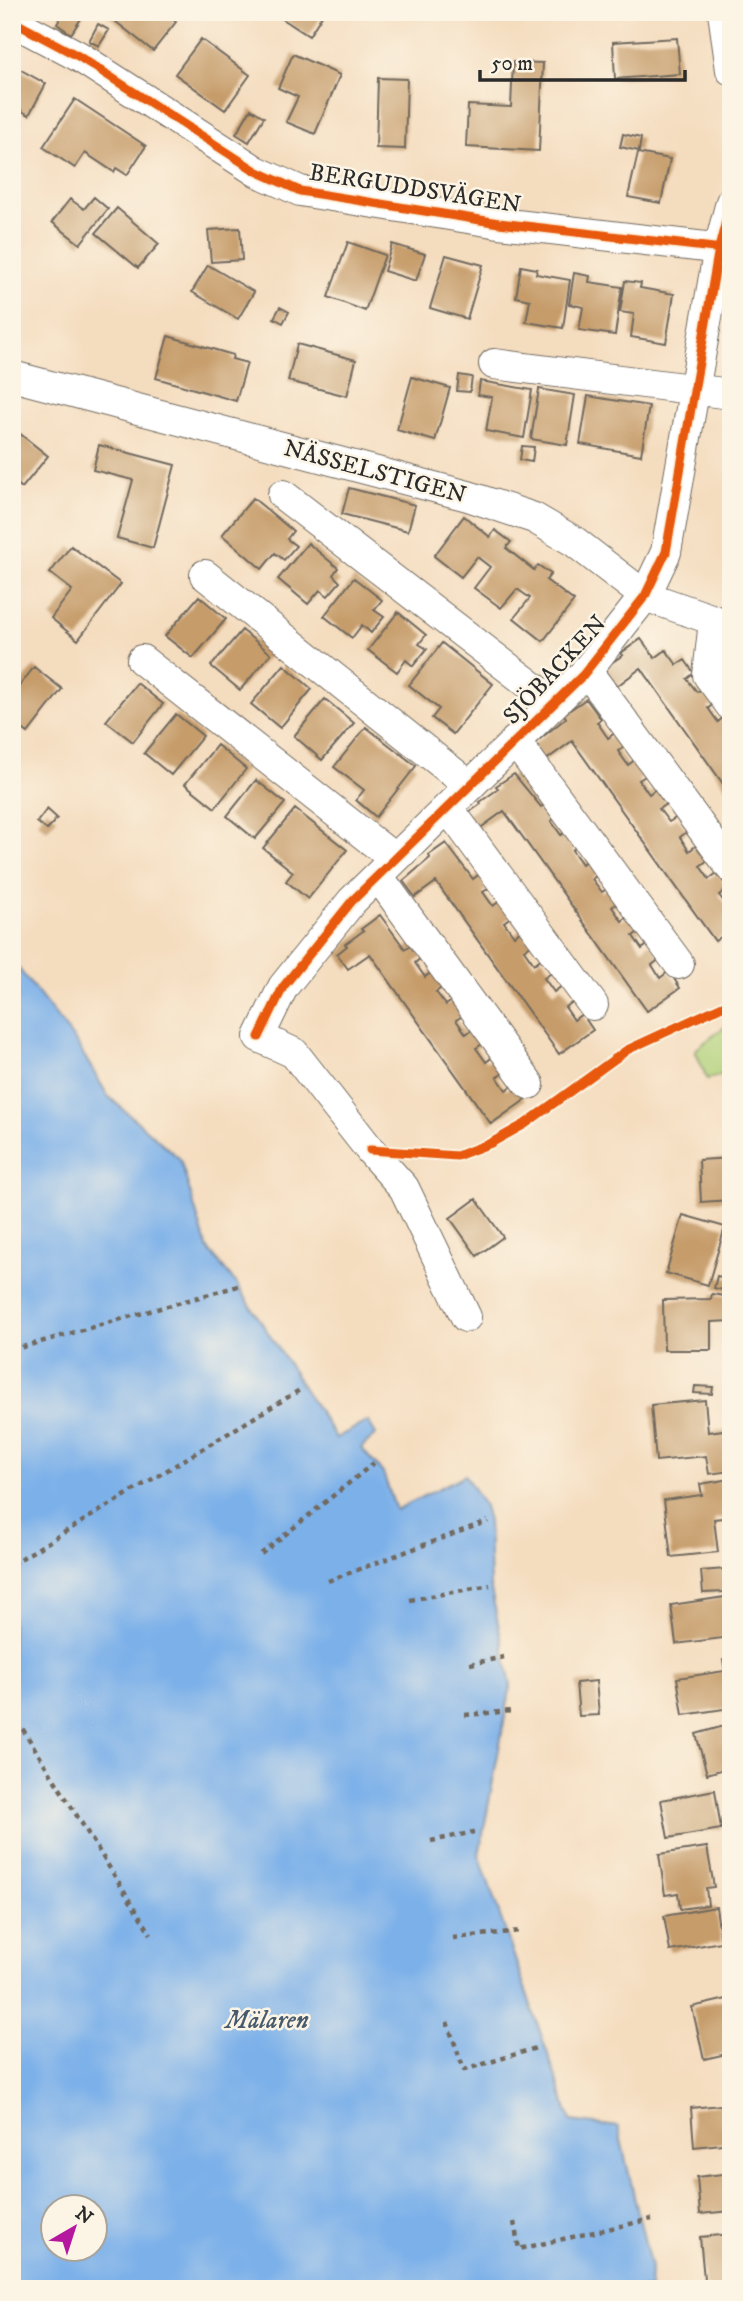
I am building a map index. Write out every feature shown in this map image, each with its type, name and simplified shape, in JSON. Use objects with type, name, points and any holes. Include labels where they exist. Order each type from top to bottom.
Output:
[{"type":"street","points":[[723,12],[731,70]]},
{"type":"street","name":"BERGUDDSVÄGEN","points":[[12,21],[78,57],[257,171],[300,191],[499,223],[725,249]]},
{"type":"street","name":"SJÖBACKEN","points":[[466,1317],[404,1188],[370,1150],[294,1053],[259,1037],[283,987],[352,901],[554,704],[586,670],[645,596],[666,552],[694,389],[725,249],[731,202]]},
{"type":"street","points":[[494,364],[731,394]]},
{"type":"street","name":"NÄSSELSTIGEN","points":[[12,376],[482,500],[534,519],[575,542],[645,596],[722,624],[708,675],[731,706]]},
{"type":"street","name":"SJÖBACKEN","points":[[283,495],[554,704]]},
{"type":"street","points":[[205,575],[470,786]]},
{"type":"street","points":[[142,660],[386,868],[529,1084]]},
{"type":"street","name":"SJÖBACKEN","points":[[586,670],[731,868]]},
{"type":"street","name":"SJÖBACKEN","points":[[515,741],[679,964]]},
{"type":"street","points":[[447,808],[593,1005]]},
{"type":"path","points":[[12,1350],[238,1286]]},
{"type":"path","points":[[12,1564],[303,1388]]},
{"type":"path","points":[[261,1554],[374,1462]]},
{"type":"path","points":[[328,1581],[488,1521]]},
{"type":"path","points":[[410,1600],[490,1585]]},
{"type":"path","points":[[470,1664],[505,1657]]},
{"type":"path","points":[[465,1715],[512,1711]]},
{"type":"path","points":[[12,1712],[151,1934]]},
{"type":"path","points":[[431,1842],[474,1832]]},
{"type":"path","points":[[453,1938],[519,1931]]},
{"type":"path","points":[[447,2022],[464,2070],[536,2048]]},
{"type":"path","points":[[514,2222],[519,2249],[652,2219]]},
{"type":"green space","points":[[731,1022],[731,1073],[707,1079],[695,1050]]},
{"type":"water","name":"Mälaren","points":[[12,960],[76,1042],[108,1096],[180,1159],[207,1248],[238,1286],[336,1438],[368,1421],[376,1434],[361,1448],[383,1473],[396,1510],[465,1475],[483,1504],[488,1521],[490,1585],[511,1685],[479,1855],[571,2121],[618,2127],[651,2268],[650,2289],[12,2289]]},
{"type":"building","points":[[64,12],[84,14],[71,34],[57,24]]},
{"type":"building","points":[[164,12],[176,22],[153,51],[106,14]]},
{"type":"building","points":[[272,12],[324,12],[309,36]]},
{"type":"building","points":[[98,24],[109,30],[99,46],[89,41]]},
{"type":"building","points":[[677,38],[680,74],[615,79],[613,42]]},
{"type":"building","points":[[201,39],[250,75],[225,110],[175,74]]},
{"type":"building","points":[[293,54],[340,75],[315,134],[286,122],[298,97],[278,88]]},
{"type":"building","points":[[513,62],[543,63],[539,151],[466,147],[468,105],[511,107]]},
{"type":"building","points":[[12,65],[46,84],[29,115],[12,106]]},
{"type":"building","points":[[378,78],[407,79],[405,149],[376,148]]},
{"type":"building","points":[[75,99],[146,146],[127,175],[116,168],[114,172],[85,153],[75,168],[43,147]]},
{"type":"building","points":[[251,109],[264,117],[249,142],[236,134]]},
{"type":"building","points":[[623,134],[641,138],[639,151],[620,147]]},
{"type":"building","points":[[638,153],[670,159],[661,203],[628,197]]},
{"type":"building","points":[[94,197],[108,209],[80,244],[52,222],[70,199],[84,209]]},
{"type":"building","points":[[117,208],[159,244],[138,268],[96,233]]},
{"type":"building","points":[[240,228],[242,260],[211,262],[208,230]]},
{"type":"building","points":[[348,242],[385,255],[365,311],[328,297]]},
{"type":"building","points":[[392,244],[425,254],[416,281],[384,271]]},
{"type":"building","points":[[446,255],[483,265],[467,319],[430,308]]},
{"type":"building","points":[[208,265],[254,292],[238,319],[192,292]]},
{"type":"building","points":[[521,266],[537,269],[536,274],[570,280],[563,328],[526,322],[530,300],[516,297]]},
{"type":"building","points":[[574,273],[590,276],[589,282],[622,287],[615,335],[579,330],[583,307],[569,304]]},
{"type":"building","points":[[625,281],[641,283],[640,288],[674,294],[666,343],[631,337],[634,314],[620,312]]},
{"type":"building","points":[[280,307],[289,312],[283,323],[274,318]]},
{"type":"building","points":[[168,336],[233,355],[232,359],[247,363],[236,401],[156,378]]},
{"type":"building","points":[[297,344],[356,360],[347,396],[288,381]]},
{"type":"building","points":[[459,375],[472,377],[470,392],[457,391]]},
{"type":"building","points":[[412,377],[450,388],[435,441],[397,430]]},
{"type":"building","points":[[480,381],[532,390],[524,438],[486,431],[492,397],[478,395]]},
{"type":"building","points":[[539,389],[575,395],[567,445],[531,439]]},
{"type":"building","points":[[588,396],[649,406],[641,455],[580,444]]},
{"type":"building","points":[[12,433],[16,437],[19,433],[48,456],[22,488],[12,479]]},
{"type":"building","points":[[99,445],[175,465],[153,548],[117,538],[133,480],[93,470]]},
{"type":"building","points":[[522,446],[534,447],[532,462],[520,460]]},
{"type":"building","points":[[349,488],[415,505],[408,531],[342,514]]},
{"type":"building","points":[[253,498],[293,531],[287,539],[296,546],[284,560],[275,553],[262,569],[222,535]]},
{"type":"building","points":[[464,516],[490,537],[495,530],[511,542],[506,548],[534,570],[538,565],[551,574],[546,580],[574,601],[543,641],[514,618],[530,598],[517,589],[501,608],[474,588],[490,567],[477,557],[461,577],[434,556]]},
{"type":"building","points":[[308,543],[338,568],[333,575],[340,582],[328,596],[320,590],[308,604],[278,579]]},
{"type":"building","points":[[71,546],[121,584],[78,640],[51,618],[72,590],[50,573]]},
{"type":"building","points":[[354,578],[382,600],[374,610],[384,617],[371,633],[362,625],[352,638],[324,616]]},
{"type":"building","points":[[199,596],[226,619],[193,658],[165,636]]},
{"type":"building","points":[[398,612],[426,635],[419,644],[427,649],[413,666],[406,660],[397,672],[368,650]]},
{"type":"building","points":[[242,630],[271,654],[240,690],[211,666]]},
{"type":"building","points":[[641,639],[655,658],[666,650],[677,665],[685,660],[694,673],[687,679],[697,692],[705,687],[716,703],[708,708],[718,722],[725,716],[731,724],[731,734],[728,736],[731,741],[731,795],[641,668],[609,692],[598,677],[607,670],[605,667]]},
{"type":"building","points":[[442,643],[493,684],[453,734],[432,718],[439,709],[409,685]]},
{"type":"building","points":[[284,665],[312,689],[280,728],[251,704]]},
{"type":"building","points":[[34,667],[62,689],[28,733],[12,721],[12,696]]},
{"type":"building","points":[[137,683],[163,704],[133,742],[106,721]]},
{"type":"building","points":[[325,699],[354,723],[322,760],[294,736]]},
{"type":"building","points":[[586,699],[601,719],[597,722],[608,738],[616,732],[626,746],[618,751],[628,765],[636,759],[647,775],[639,780],[649,794],[657,788],[667,803],[659,809],[669,822],[677,817],[688,831],[680,837],[689,851],[697,845],[708,860],[700,866],[709,879],[717,873],[728,888],[719,895],[728,907],[731,905],[731,930],[715,941],[572,741],[542,763],[530,747],[566,718],[564,714]]},
{"type":"building","points":[[176,714],[203,736],[171,775],[144,753]]},
{"type":"building","points":[[366,727],[416,766],[376,817],[356,800],[364,790],[334,767]]},
{"type":"building","points":[[217,745],[246,769],[215,808],[185,784]]},
{"type":"building","points":[[514,774],[541,807],[549,802],[558,816],[551,821],[561,835],[569,829],[580,845],[572,850],[582,864],[589,858],[600,873],[592,879],[602,892],[610,887],[620,901],[612,907],[622,921],[630,915],[641,930],[633,936],[642,949],[650,943],[661,958],[652,965],[660,978],[669,971],[680,988],[647,1011],[504,811],[472,834],[461,818],[498,789],[496,786]]},
{"type":"building","points":[[256,780],[285,803],[255,839],[227,816]]},
{"type":"building","points":[[47,809],[57,818],[47,830],[37,822]]},
{"type":"building","points":[[295,809],[347,850],[308,899],[286,881],[293,872],[263,848]]},
{"type":"building","points":[[446,843],[473,879],[481,873],[491,887],[483,892],[493,906],[501,900],[512,916],[504,922],[514,936],[521,930],[532,944],[524,950],[534,964],[542,958],[553,972],[544,978],[554,992],[562,986],[573,1002],[565,1007],[574,1020],[582,1014],[593,1030],[559,1054],[436,882],[415,897],[403,881],[430,858],[429,855]]},
{"type":"building","points":[[380,915],[405,949],[413,943],[422,957],[415,963],[425,977],[433,971],[444,986],[436,992],[446,1005],[453,1000],[464,1015],[456,1020],[466,1034],[474,1028],[484,1043],[476,1048],[486,1062],[494,1056],[505,1072],[497,1077],[506,1090],[514,1085],[525,1100],[491,1124],[370,954],[348,969],[337,954],[347,946],[345,944],[363,931],[361,929]]},
{"type":"building","points":[[731,1158],[731,1200],[701,1202],[699,1160]]},
{"type":"building","points":[[476,1199],[503,1237],[477,1256],[450,1218]]},
{"type":"building","points":[[683,1215],[725,1227],[708,1285],[666,1273]]},
{"type":"building","points":[[717,1276],[731,1279],[731,1292],[714,1288]]},
{"type":"building","points":[[712,1294],[731,1297],[731,1321],[711,1322],[711,1350],[664,1350],[663,1300],[711,1299]]},
{"type":"building","points":[[695,1386],[713,1387],[712,1394],[694,1393]]},
{"type":"building","points":[[705,1400],[708,1432],[731,1429],[731,1471],[709,1474],[706,1456],[656,1461],[651,1405]]},
{"type":"building","points":[[731,1479],[731,1517],[714,1519],[718,1552],[671,1557],[664,1500],[702,1495],[700,1484]]},
{"type":"building","points":[[725,1569],[726,1592],[703,1593],[701,1571]]},
{"type":"building","points":[[725,1597],[731,1637],[676,1644],[671,1605]]},
{"type":"building","points":[[731,1659],[731,1708],[683,1715],[677,1678],[725,1671],[723,1660]]},
{"type":"building","points":[[596,1681],[599,1715],[579,1716],[576,1683]]},
{"type":"building","points":[[724,1726],[731,1750],[731,1767],[707,1774],[696,1734]]},
{"type":"building","points":[[715,1790],[721,1829],[668,1838],[661,1800]]},
{"type":"building","points":[[707,1847],[714,1887],[706,1888],[708,1905],[680,1909],[678,1893],[665,1895],[659,1854]]},
{"type":"building","points":[[716,1907],[721,1942],[670,1951],[664,1916]]},
{"type":"building","points":[[731,1998],[731,2053],[704,2059],[692,2007]]},
{"type":"building","points":[[731,2104],[731,2143],[694,2147],[691,2108]]},
{"type":"building","points":[[731,2173],[731,2211],[700,2214],[697,2177]]},
{"type":"building","points":[[731,2234],[731,2289],[705,2289],[700,2237]]},
{"type":"cycle path","points":[[12,21],[78,56],[256,171],[300,191],[499,223],[731,250]]},
{"type":"cycle path","points":[[259,1037],[283,987],[352,901],[583,675],[645,596],[666,552],[719,248],[731,202]]},
{"type":"cycle path","points":[[370,1150],[457,1156],[491,1143],[525,1124],[627,1050],[731,1002]]}]
